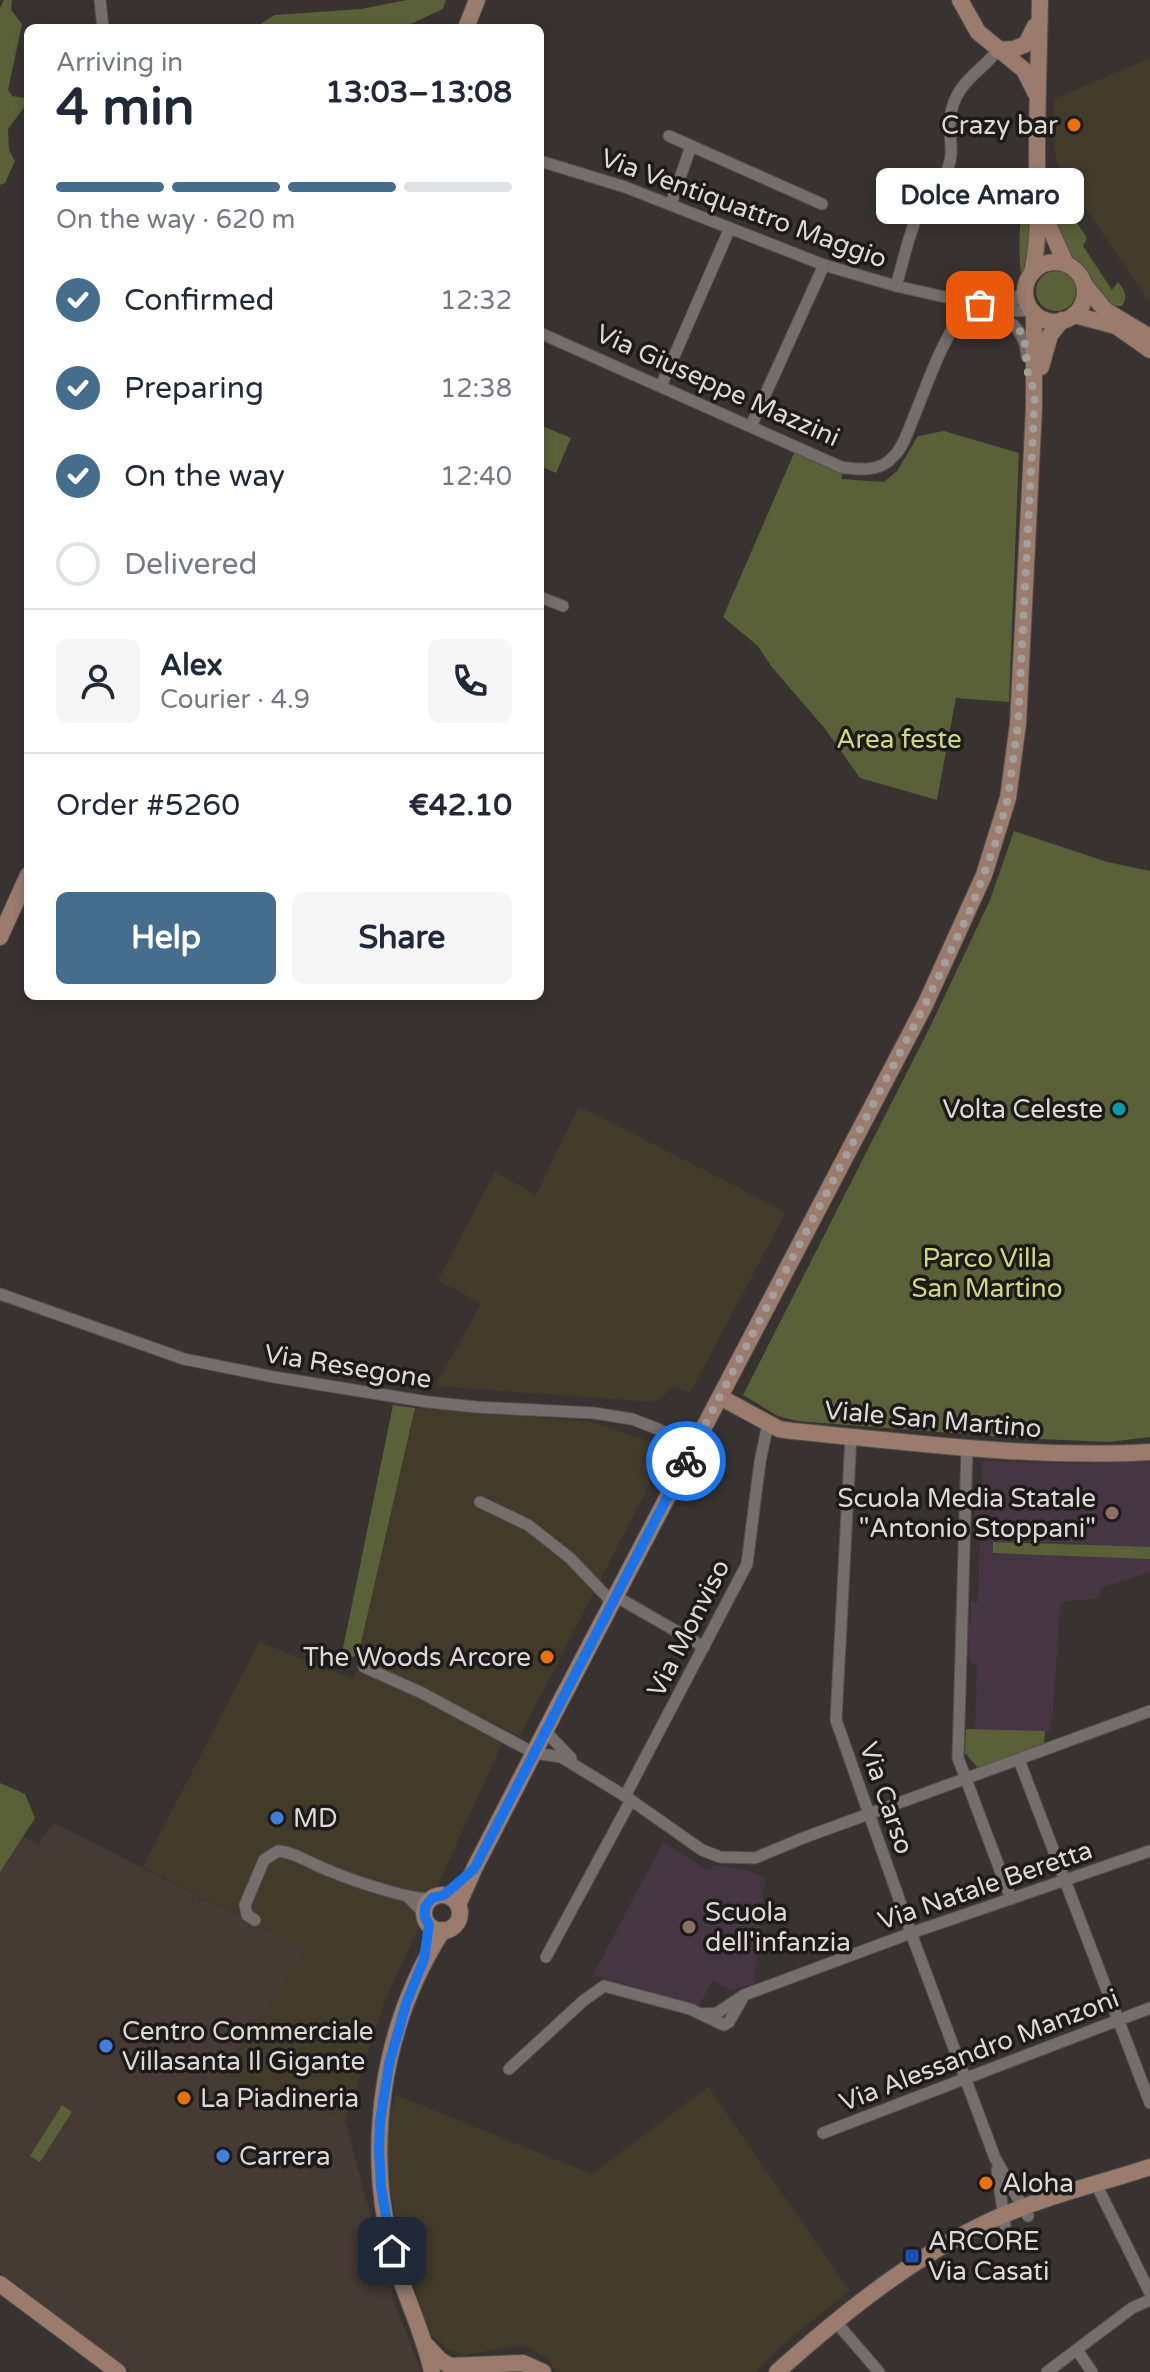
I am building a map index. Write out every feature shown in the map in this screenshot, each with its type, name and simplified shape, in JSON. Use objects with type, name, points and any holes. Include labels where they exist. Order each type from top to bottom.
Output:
[{"type":"main road","points":[[468,24],[477,0]]},
{"type":"main road","points":[[960,0],[978,32],[1024,70],[1033,86],[1048,224],[1066,264],[1080,275],[1105,310],[1150,337]]},
{"type":"main road","points":[[998,50],[1026,44],[1033,34],[1044,2]]},
{"type":"main road","points":[[1037,101],[1044,2]]},
{"type":"main road","points":[[434,1912],[452,1927],[458,1920],[458,1905],[474,1869],[925,1005],[972,906],[995,844],[1008,798],[1018,724],[1034,400],[1033,312],[1025,290],[1038,245],[1044,2]]},
{"type":"main road","points":[[1032,273],[1047,263],[1066,264]]},
{"type":"main road","points":[[1034,400],[1045,347],[1053,330],[1083,301],[1084,284]]},
{"type":"main road","points":[[1033,312],[1046,320],[1068,318],[1116,326],[1150,350]]},
{"type":"main road","points":[[0,937],[24,884]]},
{"type":"main road","name":"Viale San Martino","points":[[720,1397],[768,1423],[792,1431],[967,1447],[1088,1453],[1150,1452]]},
{"type":"main road","points":[[440,2372],[426,2345],[394,2260],[381,2187],[379,2149],[383,2100],[394,2043],[424,1959],[434,1912],[474,1869]]},
{"type":"main road","points":[[434,1912],[452,1898],[458,1905]]},
{"type":"main road","points":[[790,2372],[878,2288],[970,2231],[1099,2189],[1150,2167]]},
{"type":"main road","points":[[1099,2189],[1150,2178]]},
{"type":"main road","points":[[0,2284],[118,2372]]},
{"type":"main road","points":[[777,2372],[838,2325]]},
{"type":"main road","points":[[426,2345],[450,2366],[475,2367],[509,2362],[523,2363],[543,2372]]},
{"type":"main road","points":[[426,2345],[432,2372]]},
{"type":"main road","points":[[488,2372],[509,2362]]},
{"type":"street","points":[[100,0],[103,24]]},
{"type":"street","points":[[896,286],[919,212],[948,169],[952,157],[949,123],[952,106],[970,75],[981,70],[998,50]]},
{"type":"street","points":[[669,136],[822,204]]},
{"type":"street","points":[[671,204],[691,146]]},
{"type":"street","name":"Via Ventiquattro Maggio","points":[[544,162],[671,204],[824,265],[980,306],[1033,312]]},
{"type":"street","points":[[661,386],[730,228]]},
{"type":"street","points":[[751,426],[824,265]]},
{"type":"street","name":"Via Ventiquattro Maggio","points":[[980,306],[1012,302],[1025,290]]},
{"type":"street","name":"Via Ventiquattro Maggio","points":[[980,306],[1012,324],[1024,335],[1034,400]]},
{"type":"street","name":"Via Giuseppe Mazzini","points":[[544,335],[841,467],[860,471],[878,467],[893,458],[953,328],[980,306]]},
{"type":"street","points":[[544,599],[563,606]]},
{"type":"street","name":"Via Resegone","points":[[0,1294],[184,1359],[428,1402],[594,1413],[632,1419],[658,1429],[693,1449]]},
{"type":"street","name":"Via Monviso","points":[[546,1957],[747,1564],[768,1423]]},
{"type":"street","name":"Via Carso","points":[[851,1436],[836,1720],[995,2158],[1025,2213]]},
{"type":"street","points":[[967,1447],[958,1758],[1011,1899]]},
{"type":"street","points":[[480,1502],[528,1525],[614,1599],[704,1647]]},
{"type":"street","points":[[364,1667],[422,1693],[534,1753],[561,1757],[628,1798],[702,1850],[741,1860],[764,1856],[803,1838],[1150,1711]]},
{"type":"street","points":[[545,1731],[583,1770]]},
{"type":"street","points":[[1019,1760],[1150,2103]]},
{"type":"street","points":[[255,1920],[247,1915],[245,1905],[264,1860],[278,1851],[331,1872],[424,1899],[434,1912]]},
{"type":"street","name":"Via Natale Beretta","points":[[509,2069],[583,2001],[604,1986],[702,2014],[717,2013],[744,1995],[911,1933],[1150,1851]]},
{"type":"street","name":"Via Alessandro Manzoni","points":[[823,2133],[1150,2008]]},
{"type":"street","name":"Via Carso","points":[[995,2158],[1005,2220]]},
{"type":"street","points":[[1099,2189],[1150,2293]]},
{"type":"street","points":[[1047,2372],[1132,2308],[1150,2300]]},
{"type":"street","points":[[838,2325],[879,2372]]},
{"type":"street","points":[[1077,2350],[1092,2372]]},
{"type":"shaded area","points":[[1150,58],[1150,303],[1066,179],[1056,161],[1053,135],[1054,99]]},
{"type":"shaded area","points":[[579,1106],[786,1212],[690,1393],[673,1387],[657,1402],[435,1386],[481,1304],[438,1280],[495,1172],[536,1195]]},
{"type":"shaded area","points":[[415,1408],[593,1422],[668,1448],[520,1736],[358,1656]]},
{"type":"shaded area","points":[[982,1461],[1086,1464],[1150,1461],[1150,1572],[1100,1588],[1100,1598],[1061,1602],[1051,1732],[975,1729],[977,1666],[969,1660],[968,1627],[971,1602],[978,1602],[981,1519],[974,1518],[975,1495],[982,1494]]},
{"type":"shaded area","points":[[259,1642],[353,1679],[357,1670],[436,1703],[502,1744],[385,2001],[345,2121],[222,2075],[305,1951],[143,1867]]},
{"type":"shaded area","points":[[54,1823],[305,1951],[222,2074],[345,2121],[397,2311],[422,2372],[132,2372],[0,2272],[0,1872],[23,1836],[38,1845]]},
{"type":"shaded area","name":"Scuola dell'infanzia","points":[[663,1842],[704,1868],[710,1870],[713,1865],[748,1870],[765,1878],[754,1984],[730,1990],[713,1981],[699,2005],[593,1975]]},
{"type":"shaded area","points":[[708,2087],[850,2291],[794,2335],[755,2372],[557,2372],[547,2359],[524,2345],[464,2355],[448,2349],[431,2335],[399,2241],[387,2164],[388,2125],[396,2095],[592,2174]]},
{"type":"green space","points":[[4,0],[12,0],[11,10],[22,24],[8,90],[12,96],[24,98],[24,107],[8,129],[9,150],[15,161],[5,183],[0,185],[0,8]]},
{"type":"green space","points":[[407,0],[446,0],[443,9],[411,24],[262,24],[275,15],[361,9]]},
{"type":"green space","points":[[1027,179],[1032,241],[1031,253],[1021,274],[1020,226]]},
{"type":"green space","points":[[1066,216],[1074,218],[1087,238],[1083,246],[1112,290],[1118,282],[1122,288],[1125,296],[1122,306],[1109,306],[1089,283],[1086,272],[1068,255],[1056,222]]},
{"type":"green space","points":[[1056,271],[1070,277],[1076,291],[1070,305],[1056,311],[1042,305],[1036,291],[1042,277]]},
{"type":"green space","points":[[544,427],[571,438],[556,473],[544,468]]},
{"type":"green space","name":"Area feste","points":[[944,431],[1019,453],[1009,702],[956,698],[937,800],[860,778],[826,730],[771,666],[758,646],[723,617],[795,451],[844,471],[841,479],[884,482],[897,471],[918,436]]},
{"type":"green space","name":"Parco Villa San Martino","points":[[1014,831],[1107,862],[1150,871],[1150,1437],[1109,1442],[1016,1438],[797,1421],[778,1416],[743,1395],[930,1027],[990,900]]},
{"type":"green space","points":[[393,1405],[415,1408],[358,1656],[341,1658]]},
{"type":"green space","points":[[993,1542],[1150,1547],[1150,1559],[993,1553]]},
{"type":"green space","points":[[966,1729],[1045,1731],[1044,1746],[979,1769],[965,1753]]},
{"type":"green space","points":[[0,1783],[25,1794],[35,1818],[0,1872]]},
{"type":"green space","points":[[62,2105],[72,2112],[40,2162],[30,2156]]},
{"type":"way so far","points":[[686,1461],[949,957],[984,875],[1008,798],[1023,660],[1035,393],[1028,374],[1024,335],[980,305]]},
{"type":"place","name":"Crazy bar","points":[[1074,125]]},
{"type":"place","name":"Dolce Amaro","points":[[980,305]]},
{"type":"place","name":"Volta Celeste","points":[[1119,1109]]},
{"type":"place","name":"Scuola Media Statale \"Antonio Stoppani\"","points":[[1112,1513]]},
{"type":"place","name":"The Woods Arcore","points":[[547,1657]]},
{"type":"place","name":"MD","points":[[277,1818]]},
{"type":"place","name":"Scuola dell'infanzia","points":[[689,1927]]},
{"type":"place","name":"Centro Commerciale Villasanta Il Gigante","points":[[106,2046]]},
{"type":"place","name":"La Piadineria","points":[[184,2098]]},
{"type":"place","name":"Carrera","points":[[223,2156]]},
{"type":"place","name":"Aloha","points":[[986,2183]]},
{"type":"place","name":"ARCORE Via Casati","points":[[912,2256]]},
{"type":"route","points":[[392,2251],[381,2187],[380,2122],[394,2043],[424,1959],[429,1925],[425,1907],[432,1898],[444,1895],[474,1869],[686,1461]]}]
